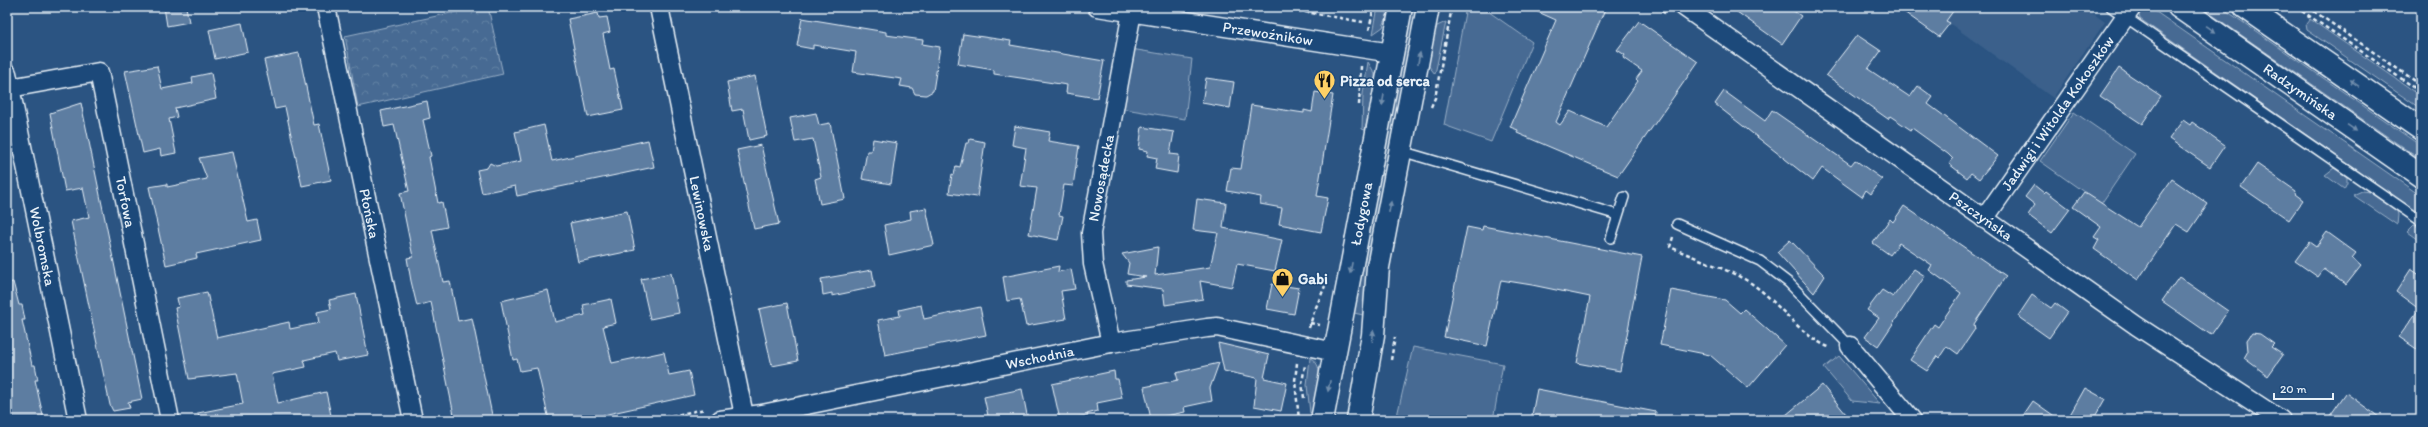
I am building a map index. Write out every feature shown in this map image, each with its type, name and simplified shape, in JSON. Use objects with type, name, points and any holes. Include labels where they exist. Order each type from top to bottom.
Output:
[{"type":"main road","name":"Łodygowa","points":[[1322,420],[1401,7]]},
{"type":"main road","name":"Łodygowa","points":[[1358,420],[1373,335],[1378,267],[1428,7]]},
{"type":"main road","name":"Radzymińska","points":[[2179,7],[2421,176]]},
{"type":"main road","points":[[2245,7],[2421,129]]},
{"type":"main road","points":[[1335,352],[1366,374]]},
{"type":"street","name":"Płońska","points":[[326,7],[413,420]]},
{"type":"street","name":"Lewinowska","points":[[659,7],[745,418]]},
{"type":"street","name":"Przewoźników","points":[[1097,7],[1392,53]]},
{"type":"street","name":"Pszczyńska","points":[[1684,7],[2137,326],[2276,419]]},
{"type":"street","name":"Jadwigi i Witolda Kokoszków","points":[[1984,219],[2122,10]]},
{"type":"street","name":"Nowosądecka","points":[[1111,343],[1094,264],[1091,233],[1132,12]]},
{"type":"street","name":"Torfowa","points":[[8,80],[99,72],[170,420]]},
{"type":"street","name":"Wolbromska","points":[[8,80],[78,420]]},
{"type":"street","name":"Wschodnia","points":[[714,414],[745,418],[1111,343],[1217,327],[1335,352]]},
{"type":"street","points":[[1845,348],[1912,420]]},
{"type":"lane","points":[[2122,10],[2421,221]]},
{"type":"lane","points":[[1400,151],[1618,215]]},
{"type":"lane","points":[[1611,238],[1624,197]]},
{"type":"lane","points":[[1677,224],[1760,261],[1789,283],[1845,348]]},
{"type":"path","points":[[1277,7],[1363,22]]},
{"type":"path","points":[[1367,38],[1374,7]]},
{"type":"path","points":[[2296,7],[2421,92]]},
{"type":"path","points":[[2308,7],[2421,85]]},
{"type":"path","points":[[1677,224],[1670,247],[1746,280],[1763,293],[1817,343],[1845,348]]},
{"type":"path","points":[[1298,356],[1295,381],[1299,420]]},
{"type":"path","points":[[1305,360],[1302,383],[1305,403]]},
{"type":"path","points":[[651,420],[714,414]]},
{"type":"shaded area","points":[[1927,7],[2084,7],[2105,22],[2053,98]]},
{"type":"green space","points":[[478,7],[488,7],[503,74],[358,107],[345,36]]},
{"type":"green space","points":[[1378,7],[1390,7],[1383,27],[1373,34]]},
{"type":"green space","points":[[1413,7],[1416,7],[1415,17],[1368,259],[1363,315],[1354,313]]},
{"type":"green space","points":[[1466,7],[1482,7],[1532,42],[1491,142],[1444,125]]},
{"type":"green space","points":[[2141,7],[2149,7],[2421,196],[2421,215],[2140,19],[2138,11]]},
{"type":"green space","points":[[2201,7],[2221,7],[2421,146],[2421,160]]},
{"type":"green space","points":[[2310,19],[2421,96],[2421,109],[2307,30],[2306,24]]},
{"type":"green space","points":[[1446,22],[1435,74],[1428,65],[1435,31],[1437,26]]},
{"type":"green space","points":[[1131,49],[1192,59],[1185,119],[1119,108]]},
{"type":"green space","points":[[1368,62],[1375,74],[1375,82],[1365,130],[1362,129],[1363,94]]},
{"type":"green space","points":[[2074,112],[2135,154],[2101,204],[2040,161]]},
{"type":"green space","points":[[2334,168],[2347,177],[2347,183],[2344,189],[2325,175]]},
{"type":"green space","points":[[2362,191],[2369,192],[2397,211],[2397,225],[2353,195]]},
{"type":"green space","points":[[2414,225],[2421,228],[2421,242],[2407,232]]},
{"type":"green space","points":[[1413,347],[1503,364],[1493,420],[1396,420]]},
{"type":"green space","points":[[1839,356],[1880,404],[1852,401],[1824,368]]},
{"type":"green space","points":[[1310,358],[1318,367],[1319,380],[1314,409],[1310,413],[1307,385]]},
{"type":"building","points":[[164,7],[186,7],[189,22],[167,26]]},
{"type":"building","points":[[1527,7],[1606,7],[1556,122],[1560,125],[1570,111],[1606,127],[1638,81],[1636,79],[1642,71],[1623,58],[1625,55],[1617,50],[1639,21],[1698,62],[1618,176],[1517,133],[1518,130],[1510,127],[1556,20]]},
{"type":"building","points":[[1730,7],[1788,7],[1801,16],[1782,44]]},
{"type":"building","points":[[1897,7],[1956,7],[1946,21],[1950,23],[1939,37]]},
{"type":"building","points":[[598,13],[599,18],[607,17],[610,32],[603,34],[610,70],[614,69],[623,110],[588,117],[568,19]]},
{"type":"building","points":[[802,18],[886,32],[886,35],[923,40],[922,44],[940,47],[933,91],[926,95],[915,94],[912,88],[900,86],[902,79],[853,72],[856,52],[813,45],[813,49],[797,46]]},
{"type":"building","points":[[242,23],[248,52],[215,59],[209,30]]},
{"type":"building","points":[[963,34],[1011,41],[1010,45],[1104,61],[1097,98],[1066,93],[1067,85],[994,74],[994,70],[958,64]]},
{"type":"building","points":[[1857,35],[1881,51],[1868,69],[1910,97],[1918,86],[1933,97],[1928,104],[1998,156],[1979,179],[1971,173],[1967,178],[1949,164],[1953,159],[1948,154],[1912,128],[1911,130],[1890,116],[1888,119],[1826,75]]},
{"type":"building","points":[[299,53],[314,125],[319,124],[331,180],[302,186],[285,107],[275,109],[264,60]]},
{"type":"building","points":[[157,66],[162,89],[193,83],[192,77],[211,73],[216,99],[175,108],[177,117],[169,119],[176,153],[161,156],[160,149],[143,153],[125,71]]},
{"type":"building","points":[[2119,68],[2161,96],[2142,124],[2100,96]]},
{"type":"building","points":[[755,76],[767,136],[749,140],[743,109],[732,111],[727,82]]},
{"type":"building","points":[[1206,78],[1234,82],[1230,108],[1202,103]]},
{"type":"building","points":[[1724,91],[1765,121],[1772,110],[1851,165],[1855,160],[1882,179],[1871,194],[1866,190],[1862,197],[1822,168],[1813,181],[1715,104]]},
{"type":"building","points":[[1315,92],[1333,95],[1317,196],[1328,198],[1321,232],[1279,224],[1282,208],[1260,204],[1261,197],[1227,191],[1231,168],[1241,169],[1251,105],[1304,113],[1304,110],[1312,112]]},
{"type":"building","points":[[427,101],[430,118],[423,120],[431,156],[429,157],[438,203],[442,202],[447,227],[432,230],[443,282],[450,281],[458,321],[472,318],[493,420],[455,420],[431,302],[417,306],[411,281],[407,258],[413,257],[400,193],[409,191],[394,125],[384,127],[381,111]]},
{"type":"building","points":[[81,103],[142,399],[128,402],[130,408],[113,411],[110,405],[71,221],[89,217],[83,188],[65,191],[50,113]]},
{"type":"building","points":[[816,113],[819,125],[830,123],[845,199],[820,204],[815,179],[821,177],[813,139],[795,142],[790,118]]},
{"type":"building","points":[[2183,120],[2190,125],[2192,122],[2225,145],[2210,167],[2169,139]]},
{"type":"building","points":[[544,125],[552,161],[648,140],[654,167],[517,196],[515,186],[482,193],[477,170],[487,168],[490,163],[496,166],[521,161],[515,132]]},
{"type":"building","points":[[1015,126],[1050,132],[1048,141],[1079,146],[1073,186],[1064,185],[1059,215],[1063,216],[1058,240],[1029,234],[1037,188],[1020,186],[1026,148],[1012,145]]},
{"type":"building","points":[[1142,127],[1174,132],[1170,154],[1179,155],[1177,173],[1155,169],[1157,158],[1147,156],[1148,151],[1139,149]]},
{"type":"building","points":[[873,139],[897,143],[891,184],[862,179],[867,151],[871,151]]},
{"type":"building","points":[[970,139],[985,142],[977,197],[949,193],[952,174],[954,175],[956,166],[960,167],[966,143],[969,143]]},
{"type":"building","points":[[761,145],[779,224],[754,229],[737,150]]},
{"type":"building","points":[[232,152],[248,222],[257,220],[261,240],[196,254],[197,258],[166,265],[149,187],[167,184],[167,187],[207,179],[199,158]]},
{"type":"building","points":[[2257,164],[2296,191],[2295,194],[2303,200],[2289,220],[2241,187]]},
{"type":"building","points":[[2172,179],[2208,204],[2189,232],[2176,224],[2138,280],[2094,249],[2099,240],[2094,237],[2101,227],[2073,207],[2084,192],[2138,227]]},
{"type":"building","points":[[2034,185],[2044,193],[2046,191],[2070,209],[2052,233],[2028,215],[2035,205],[2025,197]]},
{"type":"building","points":[[1197,199],[1226,203],[1223,228],[1282,240],[1275,271],[1237,264],[1232,287],[1200,281],[1203,299],[1165,305],[1163,289],[1126,284],[1126,280],[1146,277],[1127,274],[1129,263],[1122,254],[1158,247],[1155,275],[1210,267],[1218,233],[1193,230]]},
{"type":"building","points":[[1904,206],[2006,276],[1974,324],[1975,329],[1958,354],[1947,346],[1939,358],[1937,356],[1927,371],[1910,360],[1934,324],[1938,327],[1961,293],[1929,270],[1932,265],[1899,243],[1890,255],[1873,243],[1890,219],[1893,222]]},
{"type":"building","points":[[926,208],[934,245],[889,255],[884,225],[911,219],[910,211]]},
{"type":"building","points":[[627,211],[635,250],[578,262],[570,223]]},
{"type":"building","points":[[1483,226],[1642,257],[1620,371],[1577,363],[1590,297],[1532,285],[1501,280],[1487,346],[1444,337],[1467,227],[1482,230]]},
{"type":"building","points":[[2327,232],[2356,253],[2352,258],[2361,266],[2346,285],[2324,269],[2318,277],[2295,261],[2309,242],[2316,247]]},
{"type":"building","points":[[1790,240],[1825,276],[1814,293],[1777,252]]},
{"type":"building","points":[[1059,266],[1058,272],[1071,269],[1075,289],[1061,291],[1066,319],[1026,326],[1020,299],[1007,301],[1003,277]]},
{"type":"building","points":[[1914,269],[1925,276],[1878,346],[1865,337],[1879,318],[1867,310],[1882,290],[1893,297]]},
{"type":"building","points":[[2411,269],[2421,276],[2421,352],[2399,337],[2419,309],[2396,292]]},
{"type":"building","points":[[872,270],[875,287],[832,296],[832,293],[823,295],[821,279]]},
{"type":"building","points":[[671,273],[679,313],[650,319],[641,279]]},
{"type":"building","points":[[2179,277],[2228,311],[2211,335],[2162,301]]},
{"type":"building","points":[[13,282],[19,305],[22,305],[25,320],[22,320],[32,365],[35,365],[38,380],[35,380],[44,420],[12,420],[7,395],[7,283]]},
{"type":"building","name":"Gabi","points":[[1272,284],[1299,288],[1294,314],[1267,309]]},
{"type":"building","points":[[548,290],[555,322],[585,315],[583,305],[611,299],[616,323],[603,326],[612,363],[664,352],[669,375],[689,371],[694,395],[603,415],[605,420],[549,420],[537,368],[520,371],[517,359],[513,360],[501,301]]},
{"type":"building","points":[[1671,290],[1725,300],[1740,313],[1744,309],[1785,345],[1748,388],[1710,355],[1660,345]]},
{"type":"building","points":[[207,292],[217,338],[289,322],[290,329],[319,323],[317,312],[331,309],[329,300],[356,294],[368,355],[337,361],[335,353],[304,360],[306,367],[272,374],[278,403],[326,392],[332,420],[199,420],[198,413],[243,404],[237,373],[189,379],[175,308],[179,307],[177,298]]},
{"type":"building","points":[[2032,295],[2051,308],[2055,303],[2067,312],[2049,338],[2018,316]]},
{"type":"building","points":[[787,303],[798,361],[772,366],[759,309]]},
{"type":"building","points":[[921,305],[924,319],[980,307],[986,335],[885,355],[878,320],[900,316],[899,310]]},
{"type":"building","points":[[2252,333],[2260,334],[2274,344],[2271,347],[2283,355],[2268,376],[2244,358],[2248,351],[2247,340]]},
{"type":"building","points":[[1218,343],[1269,355],[1264,378],[1287,383],[1281,411],[1254,406],[1257,378],[1224,371]]},
{"type":"building","points":[[1219,363],[1210,388],[1212,401],[1184,407],[1185,412],[1151,419],[1144,387],[1178,380],[1176,373]]},
{"type":"building","points":[[1114,371],[1115,379],[1118,379],[1122,398],[1097,403],[1098,411],[1087,414],[1088,416],[1060,420],[1052,384]]},
{"type":"building","points":[[1822,385],[1851,420],[1780,420]]},
{"type":"building","points":[[2085,388],[2105,399],[2093,420],[2067,420]]},
{"type":"building","points":[[1022,389],[1028,420],[989,420],[984,397]]},
{"type":"building","points":[[1537,389],[1656,412],[1655,420],[1531,420]]},
{"type":"building","points":[[2346,393],[2383,420],[2327,420]]},
{"type":"building","points":[[2033,401],[2060,420],[2020,420]]},
{"type":"place","name":"Pizza od serca","points":[[1325,100]]},
{"type":"place","name":"Gabi","points":[[1283,298]]}]
